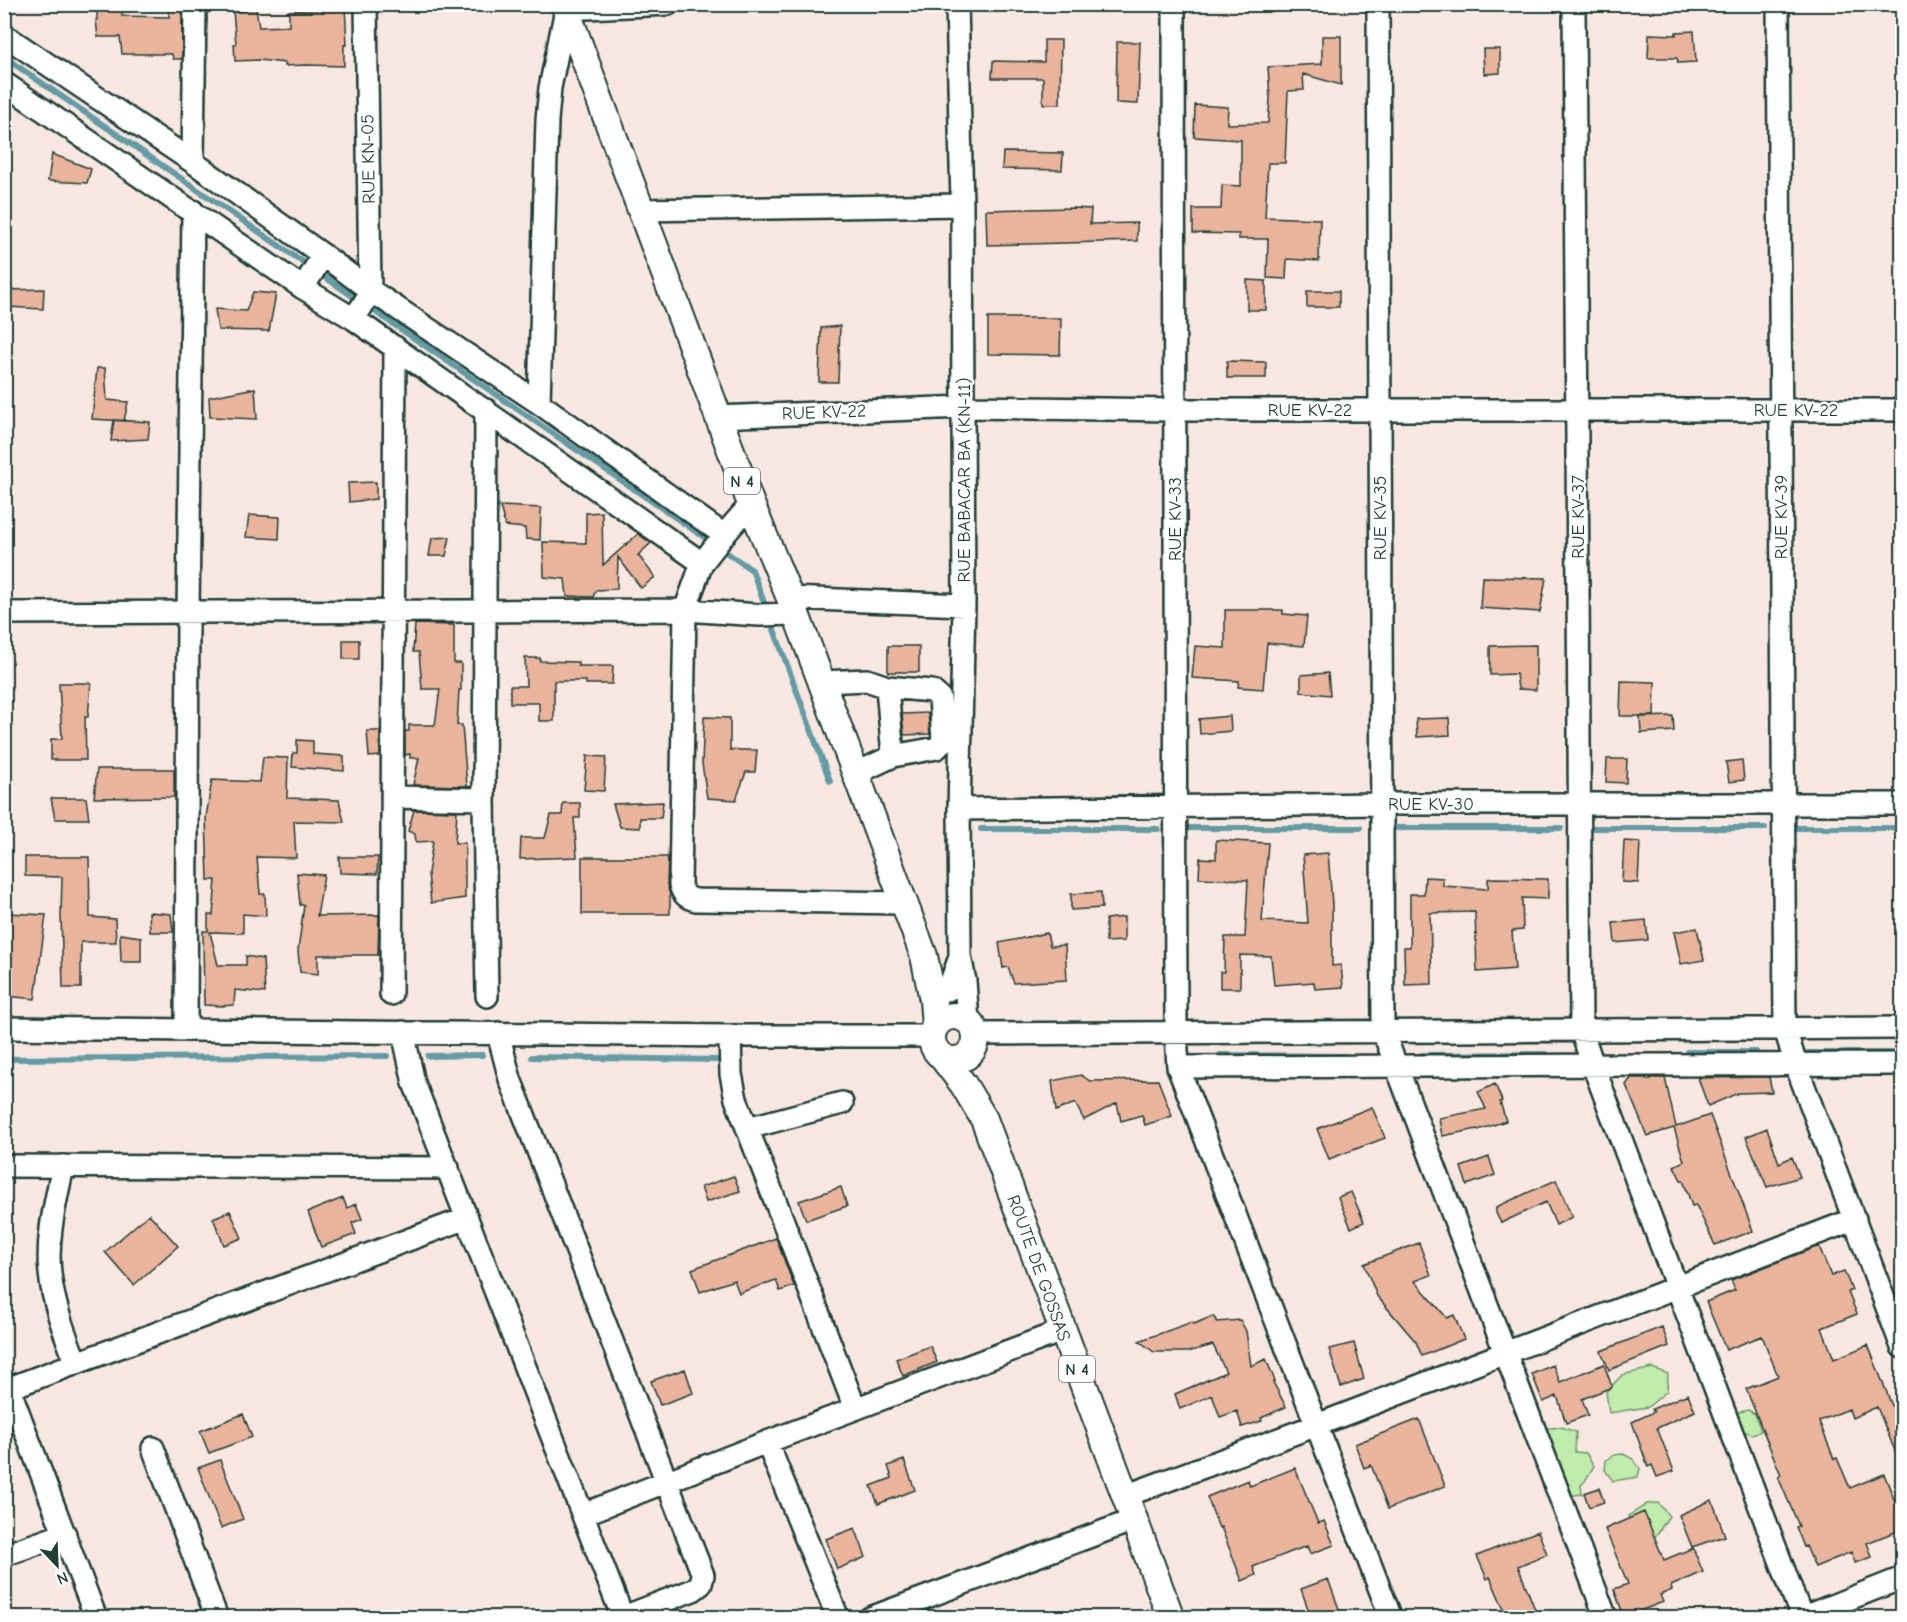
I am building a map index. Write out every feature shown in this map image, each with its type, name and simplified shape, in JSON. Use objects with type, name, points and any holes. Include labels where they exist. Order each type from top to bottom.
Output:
[{"type":"main road","name":"N 4","points":[[565,7],[789,608],[821,682],[924,956],[933,1000],[937,1040],[984,1119]]},
{"type":"main road","name":"N 4","points":[[924,956],[948,990],[970,1030],[984,1119]]},
{"type":"main road","points":[[947,1017],[970,1030],[971,1052],[962,1059],[950,1060],[937,1040],[947,1017]]},
{"type":"main road","name":"ROUTE DE GOSSAS","points":[[984,1119],[1062,1331],[1172,1617]]},
{"type":"street","points":[[194,162],[195,4]]},
{"type":"street","name":"RUE KN-05","points":[[363,304],[366,4]]},
{"type":"street","points":[[539,404],[547,120],[550,88],[565,7],[669,4]]},
{"type":"street","name":"RUE BABACAR BA (KN-11)","points":[[957,4],[964,407],[964,605],[958,808],[960,956]]},
{"type":"street","name":"RUE KV-33","points":[[1174,4],[1175,807],[1178,1067],[1390,1617]]},
{"type":"street","name":"RUE KV-35","points":[[1378,4],[1383,1032]]},
{"type":"street","name":"RUE KV-37","points":[[1574,4],[1581,1030],[1801,1617]]},
{"type":"street","name":"RUE KV-39","points":[[1778,4],[1785,1029],[1796,1065],[1856,1219],[1902,1347]]},
{"type":"street","points":[[4,35],[194,162],[314,271],[363,304],[395,347],[486,410],[713,549]]},
{"type":"street","points":[[4,83],[193,211],[314,271],[363,304],[539,404],[713,549]]},
{"type":"street","points":[[640,210],[962,205]]},
{"type":"street","points":[[186,1029],[193,211]]},
{"type":"street","points":[[391,994],[395,347]]},
{"type":"street","name":"RUE KV-22","points":[[718,417],[964,407],[1174,410],[1902,410]]},
{"type":"street","points":[[486,410],[484,799],[487,996]]},
{"type":"street","points":[[751,504],[713,549],[685,610],[680,885],[688,898],[696,900],[903,903]]},
{"type":"street","points":[[4,613],[685,610],[759,615],[789,608],[964,605]]},
{"type":"street","points":[[821,682],[867,680],[887,687],[932,692],[940,698],[943,741],[937,748],[893,756],[855,774]]},
{"type":"street","points":[[887,687],[893,756]]},
{"type":"street","points":[[392,797],[484,799]]},
{"type":"street","name":"RUE KV-30","points":[[958,808],[1580,803],[1902,804]]},
{"type":"street","points":[[960,956],[970,1030],[1176,1033],[1902,1028]]},
{"type":"street","points":[[948,990],[960,956]]},
{"type":"street","points":[[4,1028],[937,1040]]},
{"type":"street","points":[[403,1032],[414,1083],[584,1514],[622,1617],[693,1590],[700,1584],[703,1575],[510,1079],[498,1033]]},
{"type":"street","points":[[1383,1032],[1606,1617]]},
{"type":"street","points":[[730,1036],[732,1083],[736,1099],[855,1408]]},
{"type":"street","points":[[1178,1067],[1902,1064]]},
{"type":"street","points":[[748,1128],[842,1103]]},
{"type":"street","points":[[4,1166],[448,1168]]},
{"type":"street","points":[[63,1166],[51,1230],[50,1273],[55,1300],[76,1363]]},
{"type":"street","points":[[96,1617],[7,1389],[467,1218]]},
{"type":"street","points":[[1125,1496],[1856,1219]]},
{"type":"street","points":[[584,1514],[855,1408],[1062,1331]]},
{"type":"street","points":[[767,1442],[838,1617]]},
{"type":"street","points":[[153,1448],[217,1617]]},
{"type":"street","points":[[870,1617],[1134,1520]]},
{"type":"street","points":[[4,1555],[65,1534]]},
{"type":"street","points":[[1801,1617],[1902,1578]]},
{"type":"green space","points":[[1652,1368],[1668,1374],[1667,1391],[1648,1407],[1609,1413],[1606,1392],[1622,1375]]},
{"type":"green space","points":[[1748,1410],[1755,1414],[1761,1431],[1752,1434],[1739,1430],[1735,1413]]},
{"type":"green space","points":[[1561,1427],[1576,1432],[1575,1452],[1586,1453],[1594,1466],[1581,1485],[1582,1494],[1567,1496],[1540,1429]]},
{"type":"green space","points":[[1623,1454],[1633,1459],[1640,1468],[1638,1477],[1613,1481],[1605,1470],[1606,1460],[1614,1455]]},
{"type":"green space","points":[[1658,1503],[1669,1516],[1655,1537],[1632,1534],[1628,1516],[1647,1504]]},
{"type":"building","points":[[97,4],[122,4],[122,16],[169,17],[168,4],[182,4],[182,59],[173,59],[172,54],[122,54],[120,37],[98,37]]},
{"type":"building","points":[[330,4],[345,4],[347,45],[344,45],[344,66],[285,66],[285,63],[259,60],[235,61],[233,11],[256,9],[259,27],[289,26],[289,11],[331,9]]},
{"type":"building","points":[[1694,31],[1696,62],[1678,63],[1677,58],[1648,58],[1649,34],[1676,35],[1676,32]]},
{"type":"building","points":[[1322,36],[1341,36],[1341,85],[1303,74],[1304,90],[1288,91],[1285,163],[1268,163],[1265,217],[1320,219],[1319,261],[1287,259],[1286,279],[1267,278],[1268,239],[1239,239],[1239,234],[1193,233],[1193,209],[1221,209],[1222,185],[1241,186],[1241,140],[1194,137],[1195,105],[1228,107],[1227,124],[1268,123],[1270,99],[1268,67],[1322,64]]},
{"type":"building","points":[[1044,40],[1061,40],[1060,104],[1043,104],[1043,78],[992,78],[993,61],[1044,62]]},
{"type":"building","points":[[1117,42],[1140,42],[1138,104],[1116,103]]},
{"type":"building","points":[[1483,49],[1500,49],[1500,73],[1484,74]]},
{"type":"building","points":[[1003,152],[1063,153],[1062,170],[1002,169]]},
{"type":"building","points":[[52,154],[91,169],[87,183],[48,181]]},
{"type":"building","points":[[1091,209],[1090,224],[1137,223],[1137,241],[987,245],[986,210]]},
{"type":"building","points":[[1247,280],[1266,281],[1266,310],[1247,310]]},
{"type":"building","points":[[44,289],[43,309],[7,307],[8,290]]},
{"type":"building","points":[[1307,291],[1339,291],[1339,307],[1307,307]]},
{"type":"building","points":[[253,292],[276,294],[269,331],[218,330],[215,309],[246,311]]},
{"type":"building","points":[[988,318],[1061,318],[1060,355],[988,354]]},
{"type":"building","points":[[840,326],[838,382],[819,382],[821,328]]},
{"type":"building","points":[[1227,361],[1266,362],[1266,378],[1227,378]]},
{"type":"building","points":[[97,368],[105,368],[107,400],[128,402],[124,421],[92,419]]},
{"type":"building","points":[[255,388],[257,419],[210,417],[209,397]]},
{"type":"building","points":[[114,420],[150,422],[148,439],[111,441]]},
{"type":"building","points":[[376,482],[376,499],[349,502],[348,483]]},
{"type":"building","points":[[500,506],[541,508],[540,540],[526,539],[525,528],[505,526]]},
{"type":"building","points":[[602,512],[603,565],[638,534],[651,543],[638,555],[655,577],[641,588],[618,557],[617,589],[596,590],[593,597],[567,596],[565,579],[544,577],[543,542],[586,543],[586,513]]},
{"type":"building","points":[[249,515],[280,517],[279,539],[246,537]]},
{"type":"building","points":[[450,537],[446,556],[429,556],[432,538]]},
{"type":"building","points":[[1482,577],[1546,578],[1540,612],[1480,608]]},
{"type":"building","points":[[1225,610],[1283,610],[1283,614],[1307,616],[1304,646],[1267,643],[1263,689],[1238,687],[1239,681],[1192,678],[1195,646],[1225,648]]},
{"type":"building","points":[[415,624],[454,625],[454,663],[461,663],[457,725],[462,725],[467,786],[413,785],[419,758],[410,758],[410,754],[405,755],[405,731],[409,731],[409,725],[435,725],[440,689],[422,689],[419,652],[413,652]]},
{"type":"building","points":[[343,640],[359,640],[359,659],[343,659]]},
{"type":"building","points":[[1536,645],[1536,690],[1518,689],[1516,674],[1490,675],[1490,646]]},
{"type":"building","points":[[888,646],[919,646],[919,672],[888,672]]},
{"type":"building","points":[[525,658],[540,658],[540,661],[578,662],[578,666],[613,666],[612,684],[554,681],[554,721],[539,721],[539,703],[510,703],[510,686],[526,686]]},
{"type":"building","points":[[1328,673],[1330,695],[1301,692],[1301,675]]},
{"type":"building","points":[[1621,681],[1655,682],[1654,716],[1620,716]]},
{"type":"building","points":[[59,683],[91,683],[88,717],[85,717],[86,760],[51,760],[51,739],[62,739]]},
{"type":"building","points":[[928,713],[930,734],[904,735],[902,714]]},
{"type":"building","points":[[1230,716],[1231,731],[1200,734],[1199,719]]},
{"type":"building","points":[[1673,716],[1674,731],[1641,733],[1640,717]]},
{"type":"building","points":[[704,717],[730,718],[730,750],[757,750],[755,772],[746,772],[736,800],[707,798],[702,763]]},
{"type":"building","points":[[1449,718],[1450,735],[1417,737],[1416,719]]},
{"type":"building","points":[[367,731],[380,731],[380,756],[369,757]]},
{"type":"building","points":[[297,740],[313,741],[313,754],[344,756],[344,771],[292,767],[293,753],[297,753]]},
{"type":"building","points":[[587,756],[606,757],[604,791],[584,790]]},
{"type":"building","points":[[263,757],[288,758],[287,798],[339,800],[344,822],[294,821],[296,858],[257,857],[260,894],[265,894],[266,916],[243,914],[243,933],[210,932],[218,965],[246,965],[246,956],[263,959],[265,993],[235,990],[234,1005],[204,1005],[203,931],[208,931],[208,915],[213,915],[216,880],[208,880],[206,817],[212,780],[260,782]]},
{"type":"building","points":[[1607,759],[1627,759],[1626,783],[1606,782]]},
{"type":"building","points":[[1742,760],[1744,780],[1729,782],[1726,762]]},
{"type":"building","points":[[97,769],[174,769],[174,797],[94,798]]},
{"type":"building","points":[[51,798],[86,798],[89,819],[55,819]]},
{"type":"building","points":[[663,802],[661,818],[640,818],[640,828],[620,827],[613,804]]},
{"type":"building","points":[[563,803],[580,803],[580,818],[574,818],[577,857],[520,859],[521,838],[545,838],[551,815],[562,815]]},
{"type":"building","points":[[414,810],[457,811],[455,843],[465,843],[465,898],[431,903],[428,873],[433,841],[416,842],[415,834],[408,831]]},
{"type":"building","points":[[1216,840],[1268,843],[1262,921],[1308,923],[1303,855],[1328,853],[1332,904],[1332,966],[1341,965],[1343,987],[1315,989],[1314,982],[1274,985],[1271,956],[1240,955],[1240,988],[1220,988],[1220,972],[1224,972],[1225,937],[1245,937],[1248,880],[1199,878],[1200,858],[1216,859]]},
{"type":"building","points":[[1624,841],[1640,842],[1638,883],[1622,882]]},
{"type":"building","points":[[25,857],[89,857],[90,917],[115,919],[116,942],[81,942],[81,988],[63,988],[62,877],[25,876]]},
{"type":"building","points":[[339,857],[378,857],[377,874],[340,873]]},
{"type":"building","points":[[582,857],[668,857],[667,885],[670,895],[670,914],[582,914]]},
{"type":"building","points":[[297,873],[324,875],[317,916],[379,915],[378,955],[318,955],[318,974],[300,972],[298,951],[304,905],[300,905]]},
{"type":"building","points":[[1425,877],[1443,878],[1443,886],[1488,889],[1488,879],[1494,878],[1548,879],[1548,899],[1522,898],[1523,930],[1512,931],[1515,969],[1477,972],[1475,912],[1430,913],[1432,984],[1405,985],[1404,947],[1410,947],[1410,894],[1424,894]]},
{"type":"building","points":[[1101,892],[1102,908],[1071,910],[1071,894]]},
{"type":"building","points":[[149,912],[171,914],[173,932],[150,932]]},
{"type":"building","points":[[7,913],[46,915],[35,999],[6,996],[11,952],[5,952]]},
{"type":"building","points":[[1124,917],[1124,941],[1106,942],[1106,919]]},
{"type":"building","points":[[1646,920],[1648,940],[1615,943],[1613,923]]},
{"type":"building","points":[[1697,928],[1704,960],[1681,964],[1674,932]]},
{"type":"building","points":[[1047,933],[1050,946],[1065,945],[1067,980],[1014,983],[1008,967],[1003,968],[999,943]]},
{"type":"building","points":[[120,934],[141,937],[141,962],[121,962]]},
{"type":"building","points":[[1081,1075],[1090,1081],[1158,1080],[1172,1116],[1145,1125],[1142,1115],[1121,1121],[1117,1103],[1084,1120],[1075,1103],[1056,1111],[1052,1081]]},
{"type":"building","points":[[1769,1077],[1772,1092],[1738,1093],[1708,1106],[1698,1078]]},
{"type":"building","points":[[1631,1078],[1646,1078],[1647,1080],[1665,1078],[1676,1127],[1710,1115],[1753,1231],[1715,1245],[1696,1205],[1692,1206],[1683,1180],[1674,1166],[1684,1161],[1674,1128],[1647,1136],[1626,1085]]},
{"type":"building","points":[[1495,1084],[1502,1101],[1500,1102],[1506,1121],[1478,1130],[1442,1136],[1439,1118],[1486,1109],[1478,1092]]},
{"type":"building","points":[[1372,1107],[1385,1138],[1329,1159],[1317,1129]]},
{"type":"building","points":[[1767,1128],[1779,1163],[1792,1157],[1800,1177],[1767,1187],[1746,1137]]},
{"type":"building","points":[[1489,1157],[1495,1175],[1467,1185],[1461,1167]]},
{"type":"building","points":[[734,1176],[740,1191],[706,1202],[701,1187]]},
{"type":"building","points":[[1556,1180],[1572,1217],[1556,1225],[1546,1202],[1501,1223],[1496,1207]]},
{"type":"building","points":[[841,1187],[847,1206],[806,1220],[799,1201]]},
{"type":"building","points":[[1351,1192],[1364,1222],[1351,1228],[1338,1197]]},
{"type":"building","points":[[343,1198],[347,1208],[356,1204],[362,1219],[352,1223],[356,1234],[321,1247],[308,1212]]},
{"type":"building","points":[[230,1211],[242,1238],[224,1245],[213,1218]]},
{"type":"building","points":[[149,1214],[178,1246],[134,1285],[105,1252]]},
{"type":"building","points":[[776,1238],[794,1286],[780,1291],[776,1280],[739,1293],[734,1280],[700,1292],[692,1269]]},
{"type":"building","points":[[1419,1243],[1431,1275],[1415,1281],[1447,1318],[1454,1315],[1464,1339],[1422,1356],[1416,1342],[1377,1296],[1364,1264]]},
{"type":"building","points":[[1819,1246],[1831,1276],[1844,1271],[1852,1290],[1848,1292],[1857,1314],[1822,1328],[1834,1359],[1868,1345],[1902,1431],[1902,1468],[1877,1407],[1852,1418],[1849,1409],[1819,1421],[1834,1459],[1837,1458],[1850,1488],[1884,1474],[1902,1519],[1902,1529],[1867,1543],[1872,1557],[1855,1563],[1851,1552],[1815,1567],[1796,1527],[1799,1526],[1778,1477],[1781,1475],[1746,1389],[1778,1376],[1762,1336],[1726,1350],[1706,1302],[1735,1290],[1731,1280]]},
{"type":"building","points":[[1213,1316],[1217,1322],[1240,1320],[1246,1331],[1251,1366],[1266,1359],[1275,1381],[1273,1382],[1286,1407],[1261,1418],[1262,1421],[1242,1427],[1237,1411],[1220,1417],[1212,1395],[1180,1409],[1175,1394],[1226,1372],[1213,1345],[1188,1352],[1154,1352],[1139,1341]]},
{"type":"building","points":[[1662,1327],[1669,1346],[1609,1370],[1601,1351]]},
{"type":"building","points":[[1354,1343],[1364,1379],[1341,1387],[1329,1349]]},
{"type":"building","points":[[930,1346],[937,1362],[903,1376],[896,1359]]},
{"type":"building","points":[[1604,1364],[1612,1387],[1582,1399],[1588,1415],[1566,1423],[1557,1396],[1543,1402],[1532,1374],[1553,1365],[1560,1382]]},
{"type":"building","points":[[685,1369],[693,1393],[660,1405],[651,1381]]},
{"type":"building","points":[[1688,1394],[1695,1411],[1657,1428],[1674,1471],[1657,1477],[1652,1465],[1648,1467],[1632,1422],[1654,1412],[1652,1409]]},
{"type":"building","points":[[243,1414],[252,1437],[209,1453],[200,1431]]},
{"type":"building","points":[[1419,1419],[1445,1486],[1388,1509],[1371,1465],[1364,1468],[1355,1444]]},
{"type":"building","points":[[220,1460],[243,1519],[221,1528],[198,1468]]},
{"type":"building","points":[[904,1460],[915,1490],[878,1504],[871,1486],[892,1478],[888,1466]]},
{"type":"building","points":[[1295,1468],[1318,1523],[1324,1521],[1334,1545],[1310,1554],[1307,1546],[1291,1552],[1253,1567],[1256,1575],[1242,1581],[1207,1497],[1248,1480],[1250,1486]]},
{"type":"building","points":[[1599,1488],[1604,1502],[1589,1507],[1584,1493]]},
{"type":"building","points":[[1712,1500],[1725,1536],[1692,1547],[1679,1515]]},
{"type":"building","points":[[1644,1512],[1664,1560],[1693,1548],[1703,1572],[1671,1586],[1672,1590],[1660,1595],[1663,1602],[1624,1617],[1614,1589],[1628,1584],[1605,1529]]},
{"type":"building","points":[[855,1528],[866,1557],[837,1569],[826,1539]]},
{"type":"building","points":[[1538,1531],[1547,1554],[1518,1566],[1538,1617],[1507,1617],[1490,1577],[1487,1579],[1477,1556]]},
{"type":"building","points":[[1328,1579],[1342,1617],[1311,1617],[1301,1589]]},
{"type":"waterway","points":[[4,57],[752,570],[830,781]]},
{"type":"waterway","points":[[1183,828],[1360,828]]},
{"type":"waterway","points":[[1384,828],[1561,828]]},
{"type":"waterway","points":[[1589,828],[1765,828]]},
{"type":"waterway","points":[[1791,828],[1902,828]]},
{"type":"waterway","points":[[981,829],[1158,829]]},
{"type":"waterway","points":[[1687,1052],[1756,1052]]},
{"type":"waterway","points":[[1808,1053],[1902,1053]]},
{"type":"waterway","points":[[1422,1055],[1545,1054]]},
{"type":"waterway","points":[[428,1056],[482,1055]]},
{"type":"waterway","points":[[1220,1055],[1345,1056]]},
{"type":"waterway","points":[[4,1059],[387,1056]]},
{"type":"waterway","points":[[532,1057],[718,1060]]}]
